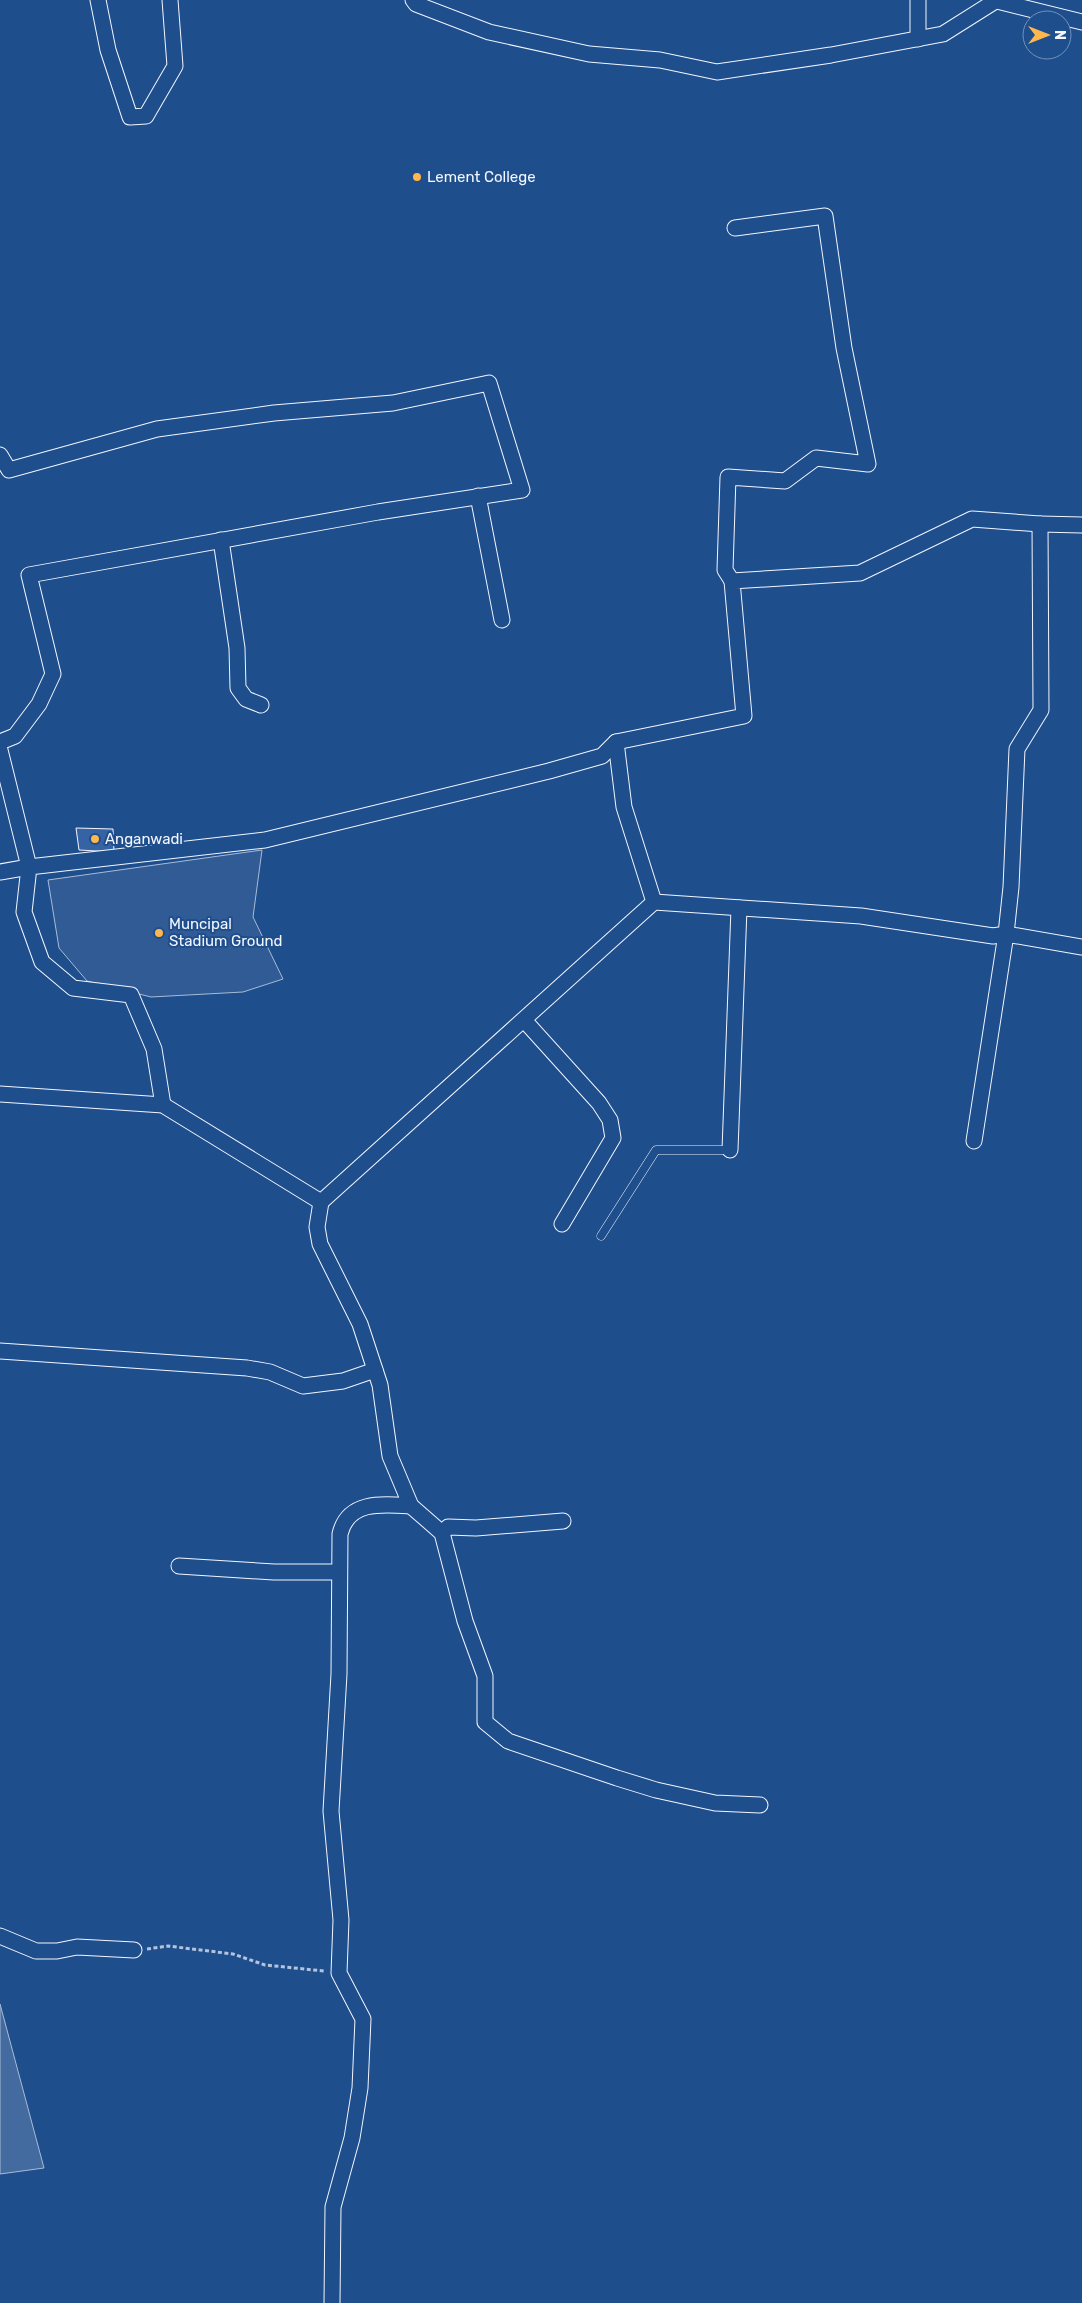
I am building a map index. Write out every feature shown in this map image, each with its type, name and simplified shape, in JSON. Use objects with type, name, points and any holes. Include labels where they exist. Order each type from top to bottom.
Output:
[{"type":"street","points":[[98,0],[108,50],[130,117],[146,116],[175,66],[170,0]]},
{"type":"street","points":[[918,0],[918,39]]},
{"type":"street","points":[[415,1],[489,32],[589,54],[660,60],[717,72],[831,55],[943,34],[997,0],[1082,22]]},
{"type":"street","points":[[0,872],[265,840],[549,771],[602,756],[616,742],[744,716],[732,581],[724,570],[728,477],[785,481],[816,458],[868,464],[844,348],[825,216],[735,228]]},
{"type":"street","points":[[0,455],[9,470],[157,428],[274,414],[393,403],[489,383],[522,490],[221,540],[29,575],[53,674],[39,704],[15,736],[0,742]]},
{"type":"street","points":[[478,496],[502,620]]},
{"type":"street","points":[[732,581],[860,573],[972,518],[1040,524],[1082,525]]},
{"type":"street","points":[[974,1141],[1006,934],[1011,887],[1017,748],[1041,710],[1040,524]]},
{"type":"street","points":[[221,540],[238,648],[238,688],[246,699],[261,705]]},
{"type":"street","points":[[616,742],[624,807],[654,902]]},
{"type":"street","points":[[0,750],[29,867],[24,912],[42,962],[73,988],[132,995],[154,1049],[163,1105]]},
{"type":"street","points":[[760,1804],[715,1802],[625,1780],[508,1741],[485,1722],[485,1676],[465,1621],[442,1533],[411,1506],[390,1456],[380,1385],[360,1324],[320,1244],[317,1227],[321,1202],[654,902],[861,916],[992,936],[1006,934],[1082,947]]},
{"type":"street","points":[[730,1150],[739,908]]},
{"type":"street","points":[[524,1020],[599,1104],[610,1120],[612,1138],[562,1224]]},
{"type":"street","points":[[0,1094],[163,1105],[321,1202]]},
{"type":"street","points":[[0,1351],[247,1368],[270,1372],[303,1386],[343,1381],[375,1370]]},
{"type":"street","points":[[332,2303],[333,2207],[360,2088],[363,2019],[338,1973],[341,1920],[331,1811],[339,1674],[340,1534],[343,1522],[360,1509],[384,1504],[411,1506]]},
{"type":"street","points":[[442,1533],[448,1527],[476,1528],[563,1521]]},
{"type":"street","points":[[179,1566],[274,1572],[339,1572]]},
{"type":"street","points":[[0,1936],[36,1951],[57,1951],[77,1947],[134,1950]]},
{"type":"lane","points":[[601,1236],[656,1150],[730,1150]]},
{"type":"path","points":[[134,1950],[168,1946],[233,1954],[265,1965],[292,1969],[332,1971]]},
{"type":"shaded area","name":"Muncipal Stadium Ground","points":[[262,850],[253,917],[283,979],[243,992],[151,997],[87,981],[59,948],[48,880]]},
{"type":"shaded area","points":[[0,2004],[44,2168],[0,2174]]},
{"type":"building","name":"Anganwadi","points":[[76,828],[113,829],[114,852],[79,850]]},
{"type":"place","name":"Lement College","points":[[417,177]]},
{"type":"place","name":"Anganwadi","points":[[95,839]]},
{"type":"place","name":"Muncipal Stadium Ground","points":[[159,933]]}]
